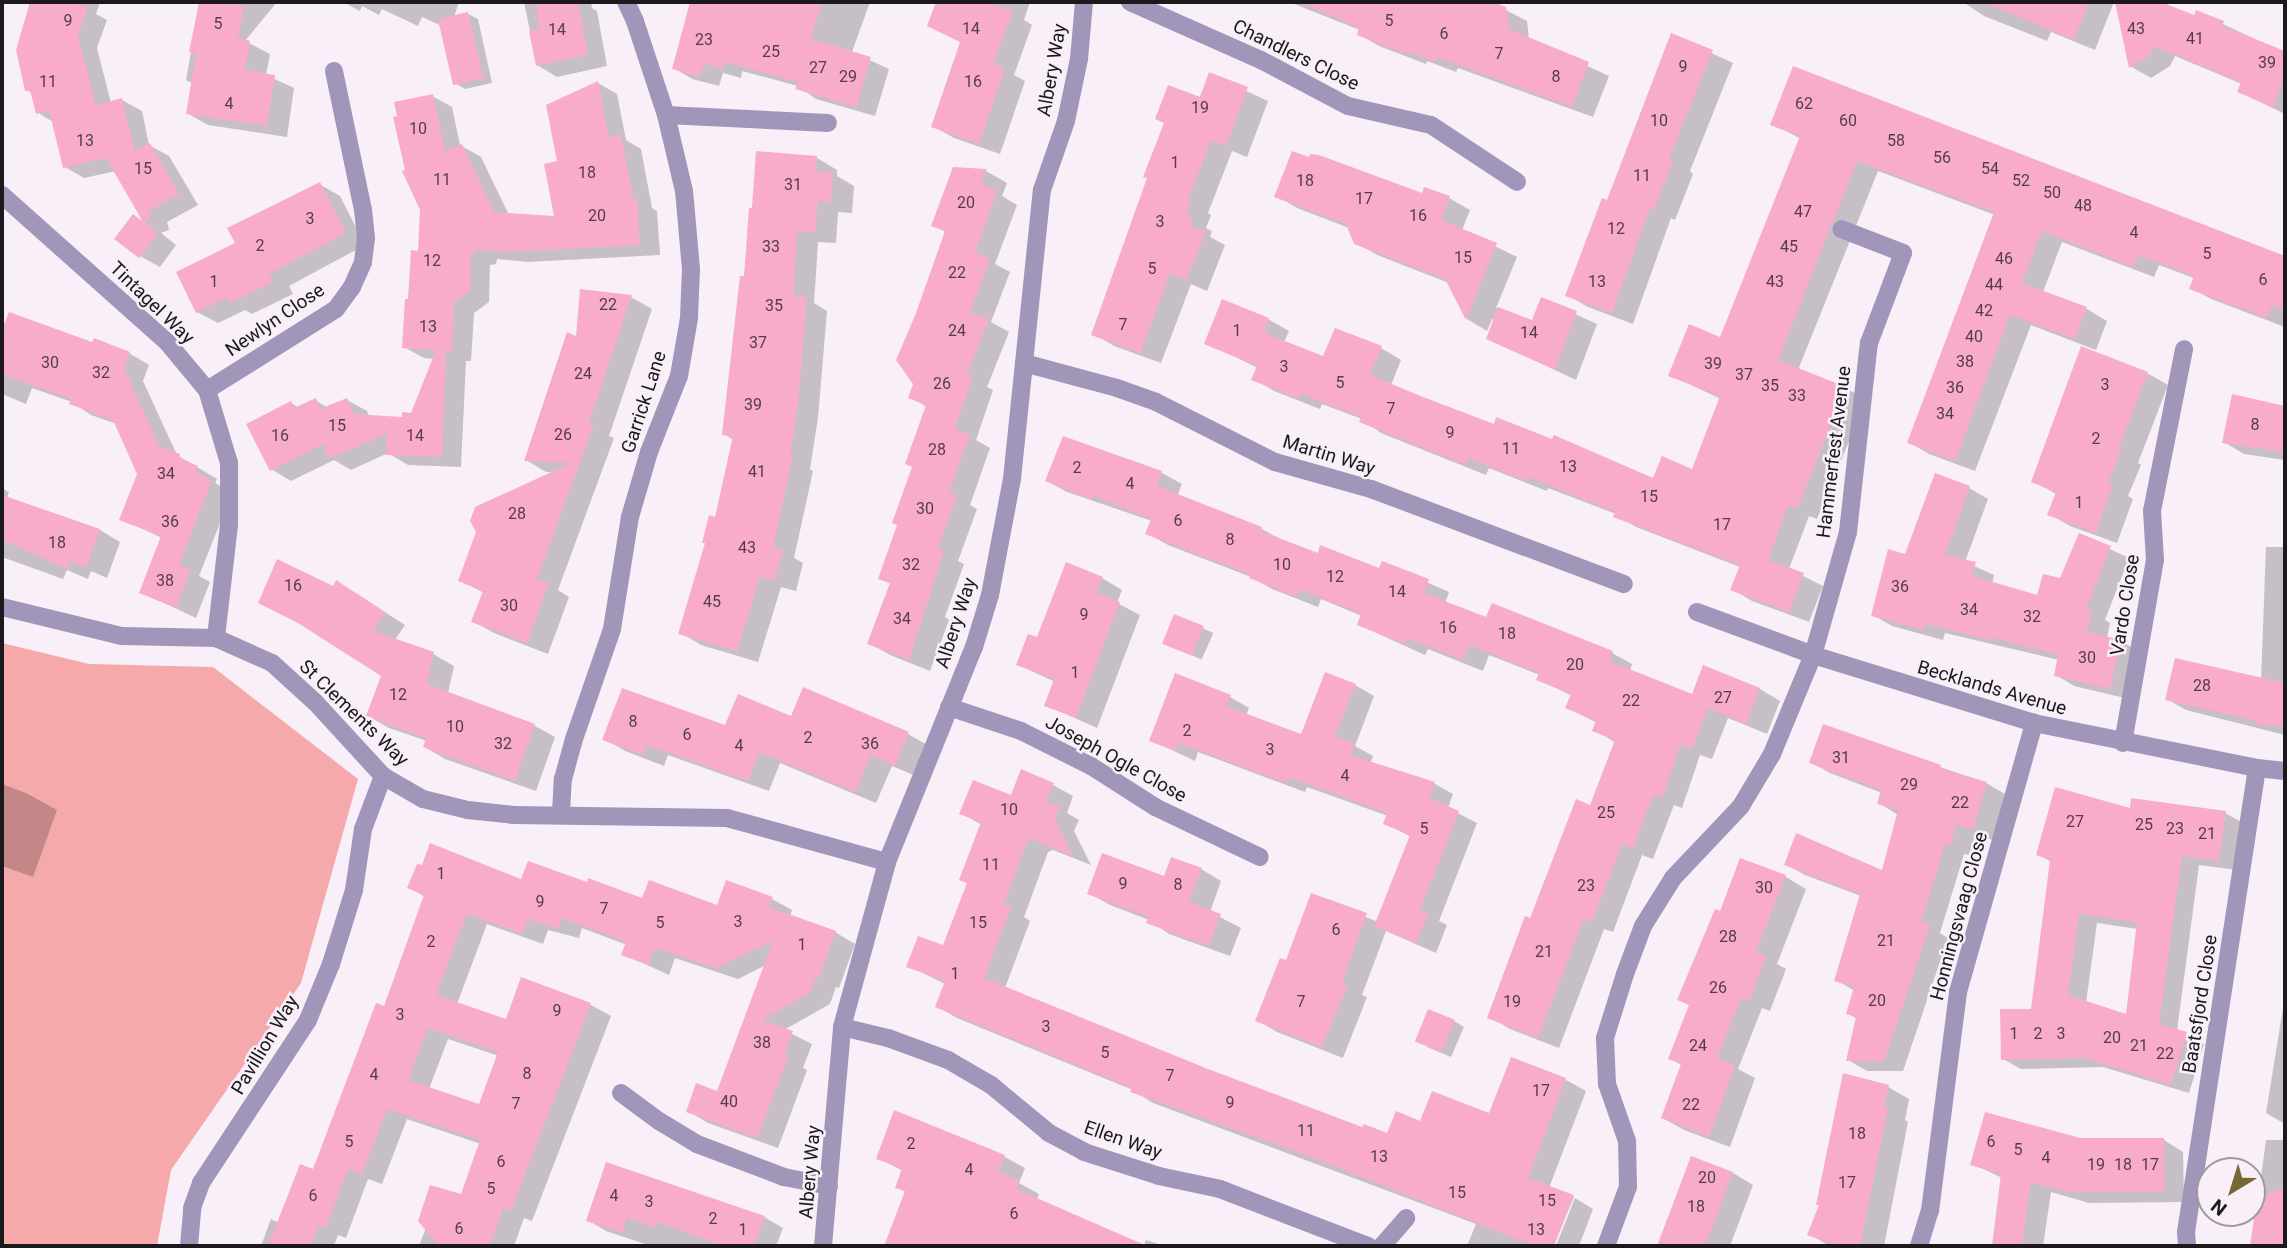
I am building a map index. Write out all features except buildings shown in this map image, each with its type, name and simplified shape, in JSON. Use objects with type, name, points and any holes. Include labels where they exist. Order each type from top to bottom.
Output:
[{"type":"street","name":"Garrick Lane","points":[[561,813],[563,779],[574,739],[612,629],[630,517],[649,452],[679,376],[689,318],[691,269],[684,191],[666,115],[635,21],[625,2]]},
{"type":"street","name":"Albery Way","points":[[823,1246],[842,1027],[887,862],[990,596],[1012,479],[1042,190],[1069,108],[1079,59],[1084,2]]},
{"type":"street","name":"Chandlers Close","points":[[1129,2],[1261,60],[1348,106],[1431,125],[1517,182]]},
{"type":"street","name":"Newlyn Close","points":[[206,390],[336,309],[352,287],[363,262],[366,238],[363,210],[334,71]]},
{"type":"street","points":[[666,115],[828,123]]},
{"type":"street","name":"Tintagel Way","points":[[2,195],[167,342],[206,390],[229,463],[229,525],[216,638]]},
{"type":"street","name":"Hammerfest Avenue","points":[[1606,1246],[1628,1187],[1627,1141],[1607,1084],[1605,1038],[1625,974],[1643,926],[1673,878],[1741,806],[1766,764],[1813,655],[1848,532],[1869,343],[1903,253],[1841,229]]},
{"type":"street","name":"Vardo Close","points":[[2123,743],[2155,560],[2152,511],[2184,349]]},
{"type":"street","name":"Martin Way","points":[[1024,363],[1117,388],[1156,402],[1275,462],[1371,489],[1624,584]]},
{"type":"street","name":"St Clements Way","points":[[2,607],[122,636],[216,638],[272,663],[315,702],[383,776],[423,799],[468,810],[514,815],[561,813],[727,818],[887,862]]},
{"type":"street","name":"Becklands Avenue","points":[[1697,612],[1813,655],[2034,723],[2123,743],[2285,771]]},
{"type":"street","name":"Joseph Ogle Close","points":[[949,706],[1021,731],[1091,766],[1155,807],[1260,857]]},
{"type":"street","name":"Honningsvaag Close","points":[[1919,1246],[1930,1210],[1958,992],[2034,723]]},
{"type":"street","name":"Baatsfjord Close","points":[[2187,1246],[2186,1233],[2257,768]]},
{"type":"street","name":"Pavillion Way","points":[[189,1246],[192,1208],[201,1183],[302,1030],[331,964],[354,890],[363,829],[383,776]]},
{"type":"street","name":"Ellen Way","points":[[842,1027],[888,1038],[948,1060],[991,1085],[1049,1133],[1084,1152],[1159,1176],[1220,1189],[1368,1246]]},
{"type":"street","points":[[621,1093],[697,1144],[783,1177],[829,1186]]},
{"type":"street","points":[[1382,1246],[1406,1218]]},
{"type":"shaded area","points":[[2,643],[89,664],[213,667],[358,779],[301,983],[171,1170],[157,1246],[2,1246]]}]
